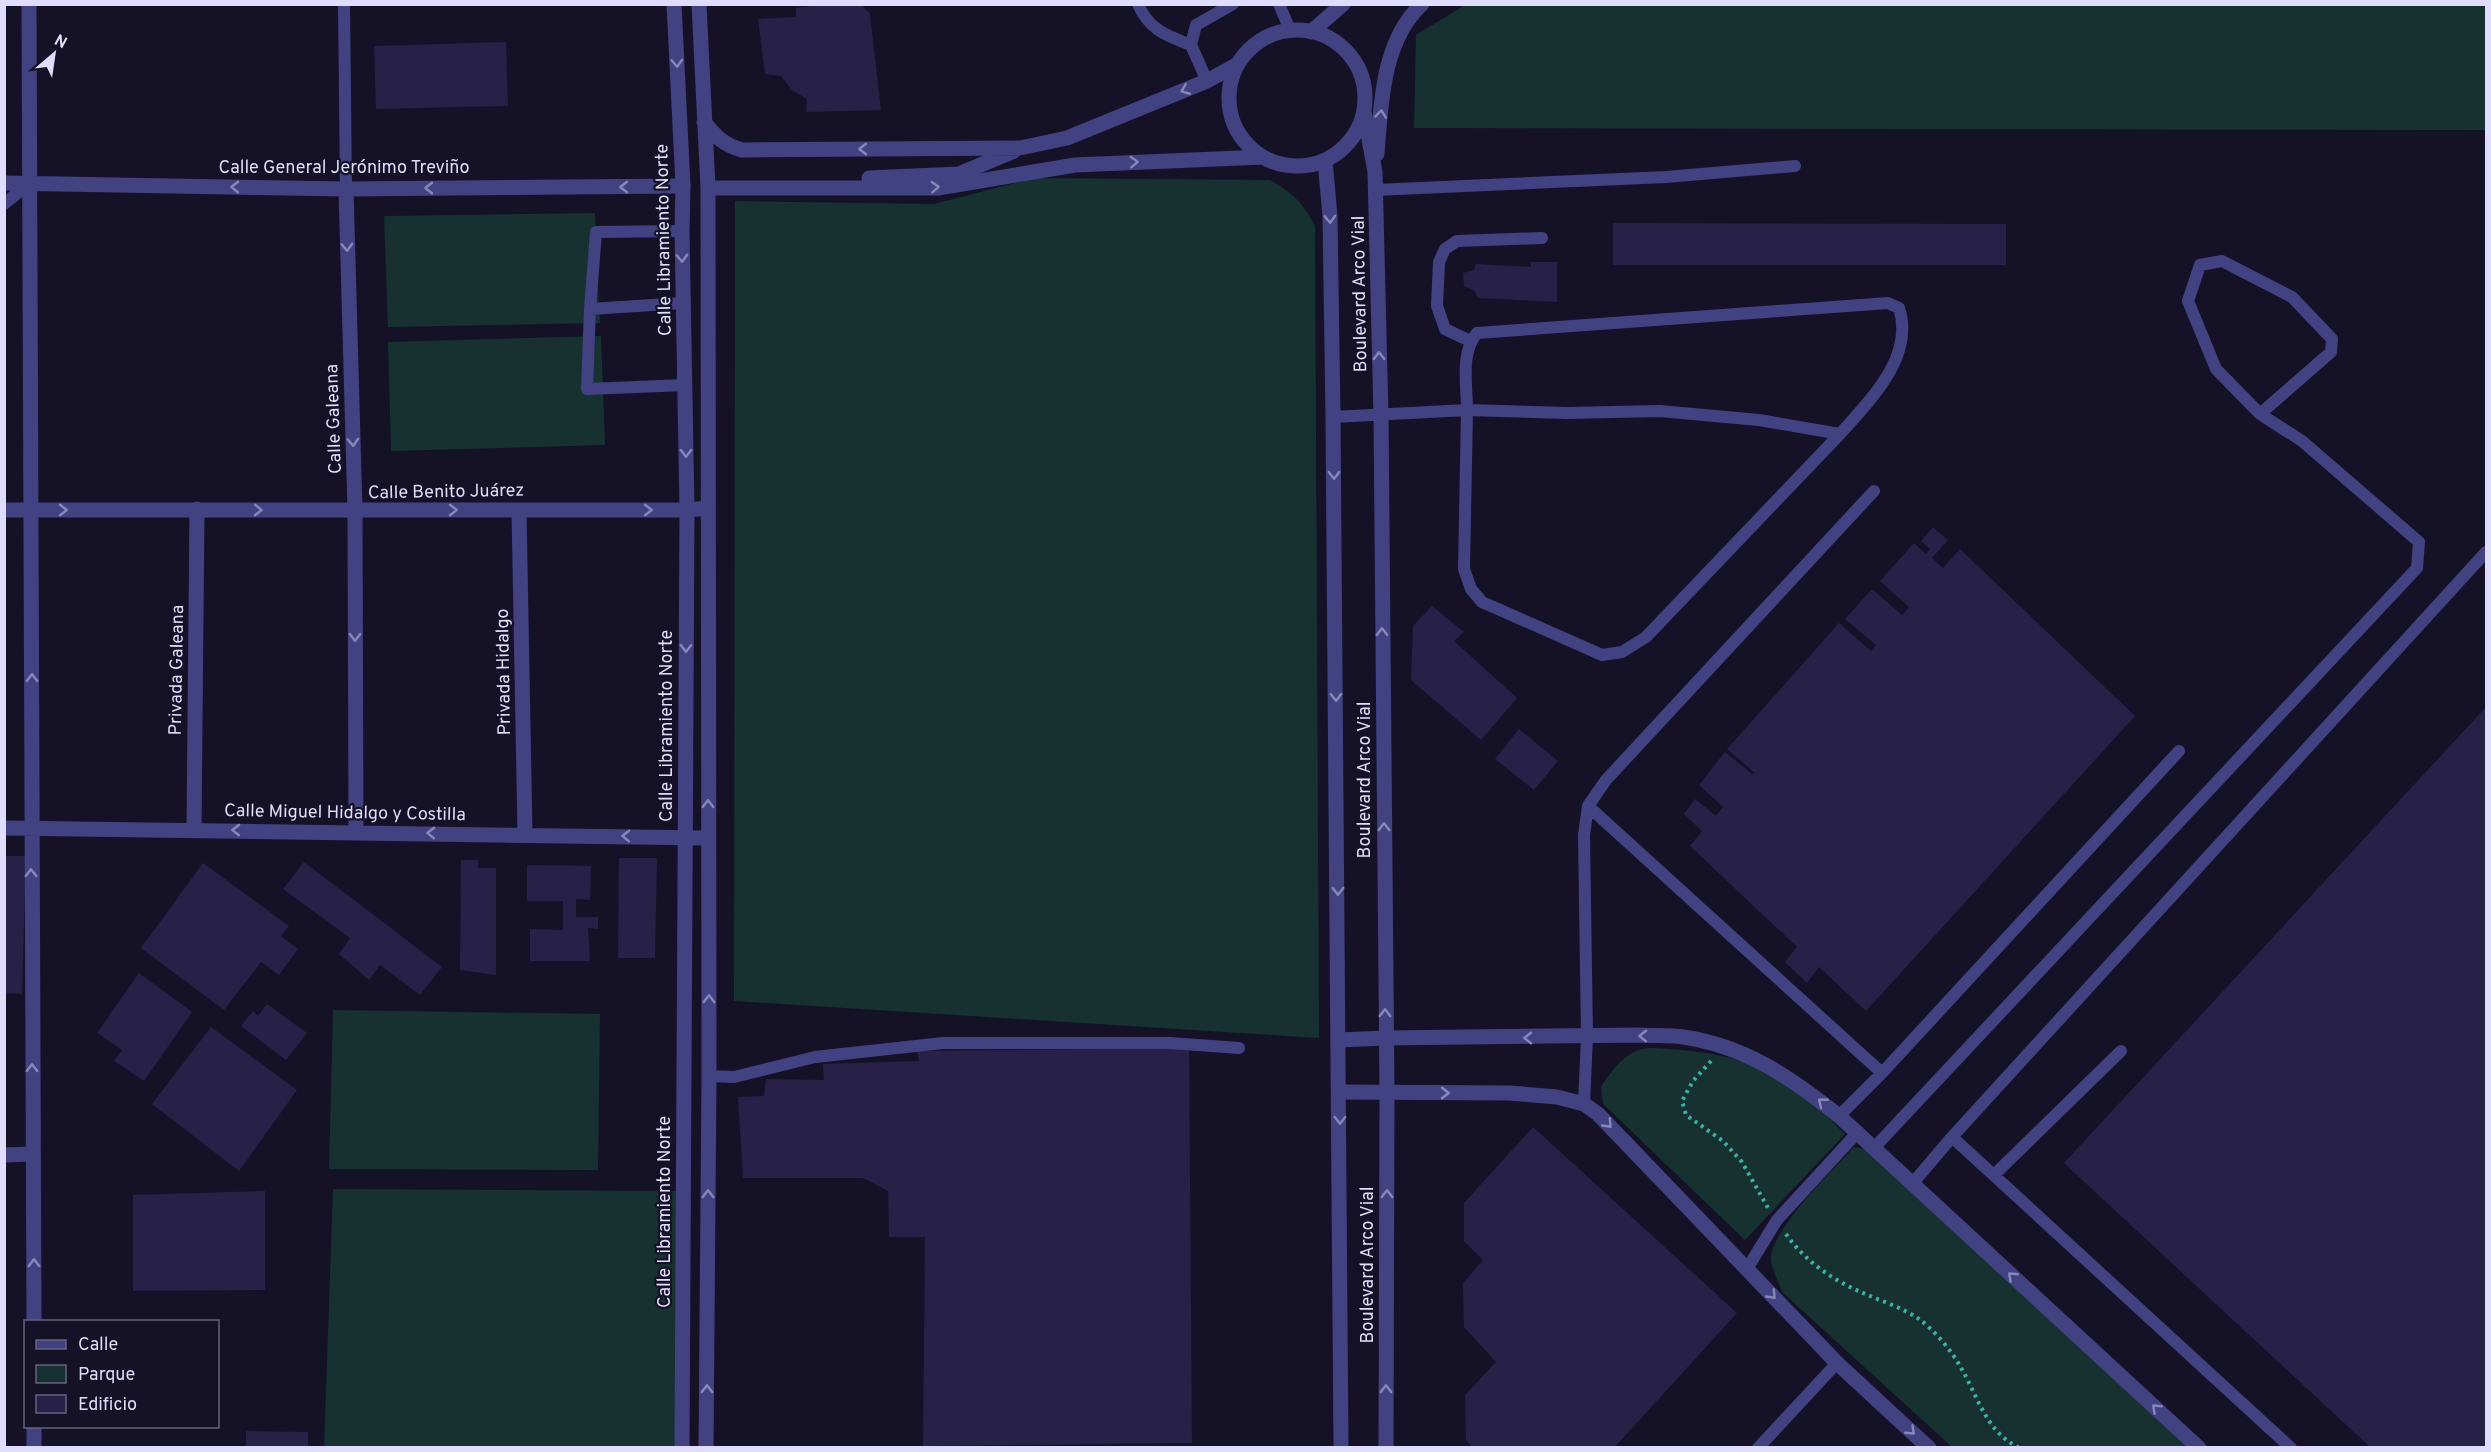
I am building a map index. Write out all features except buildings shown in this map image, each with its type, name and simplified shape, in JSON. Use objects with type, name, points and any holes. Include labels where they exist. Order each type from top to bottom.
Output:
[{"type":"street","points":[[29,4],[34,1320]]},
{"type":"street","name":"Calle Libramiento Norte","points":[[674,4],[683,186],[687,510],[682,1448]]},
{"type":"street","points":[[699,4],[708,188],[709,1076],[706,1448]]},
{"type":"street","points":[[1311,32],[1343,4]]},
{"type":"street","points":[[1375,172],[1381,107],[1392,54],[1400,31],[1422,4]]},
{"type":"street","points":[[1290,30],[1311,32],[1331,39],[1348,53],[1360,71],[1365,91],[1364,112],[1356,132],[1343,149],[1325,160],[1304,166],[1283,165],[1263,157],[1246,143],[1235,126],[1229,105],[1230,83],[1238,64],[1251,47],[1269,36],[1290,30]]},
{"type":"street","points":[[708,188],[959,174],[1020,148],[1067,138],[1207,81],[1238,64]]},
{"type":"street","name":"Boulevard Arco Vial","points":[[1364,112],[1376,190],[1380,415],[1387,1093],[1386,1448]]},
{"type":"street","points":[[704,123],[716,138],[726,145],[742,150],[1020,148]]},
{"type":"street","points":[[708,188],[938,188],[1075,165],[1263,157]]},
{"type":"street","name":"Boulevard Arco Vial","points":[[1325,160],[1330,216],[1333,417],[1341,1448]]},
{"type":"street","name":"Calle General Jerónimo Treviño","points":[[4,183],[346,189],[683,186],[708,188]]},
{"type":"street","name":"Calle Galeana","points":[[346,189],[355,512],[356,831]]},
{"type":"street","name":"Calle Benito Juárez","points":[[4,510],[355,512],[708,508]]},
{"type":"street","name":"Privada Galeana","points":[[194,830],[197,510]]},
{"type":"street","name":"Privada Hidalgo","points":[[519,510],[525,834]]},
{"type":"street","name":"Calle Miguel Hidalgo y Costilla","points":[[4,828],[356,831],[708,838]]},
{"type":"street","points":[[1339,1041],[1385,1038],[1641,1035],[1683,1037],[1723,1046],[1755,1058],[1797,1082],[1839,1116],[2199,1448]]},
{"type":"street","points":[[1340,1092],[1510,1093],[1557,1097],[1584,1104],[1598,1114],[1838,1363],[1929,1448]]},
{"type":"street","points":[[4,1155],[32,1154]]},
{"type":"street","points":[[34,1428],[34,1448]]},
{"type":"lane","name":"Calle Galeana","points":[[344,4],[346,189]]},
{"type":"lane","points":[[1138,4],[1143,18],[1163,34],[1191,45]]},
{"type":"lane","points":[[1207,81],[1191,45],[1196,25],[1233,4]]},
{"type":"lane","points":[[1279,4],[1290,30]]},
{"type":"lane","points":[[1376,190],[1666,177],[1796,166]]},
{"type":"lane","points":[[4,204],[31,182]]},
{"type":"lane","points":[[682,231],[596,232],[587,389],[685,385]]},
{"type":"lane","points":[[1470,341],[1445,330],[1437,306],[1439,262],[1444,249],[1457,240],[1542,238]]},
{"type":"lane","points":[[1874,1148],[2416,568],[2419,542],[2302,441],[2260,414],[2217,369],[2188,301],[2200,265],[2222,261],[2292,297],[2332,339],[2331,352],[2260,414]]},
{"type":"lane","points":[[590,309],[684,303]]},
{"type":"lane","points":[[1888,303],[1899,308],[1904,324],[1902,344],[1893,368],[1868,402],[1646,637],[1622,652],[1602,655],[1482,602],[1471,589],[1464,569],[1467,410],[1467,354],[1470,341],[1477,333],[1888,303]]},
{"type":"lane","points":[[1333,417],[1467,410],[1567,413],[1660,411],[1760,420],[1840,434]]},
{"type":"lane","points":[[1584,1104],[1587,1037],[1584,835],[1588,806],[1606,780],[1874,491]]},
{"type":"lane","points":[[1912,1184],[1952,1137],[2487,552]]},
{"type":"lane","points":[[1839,1116],[1882,1073],[2179,751]]},
{"type":"lane","points":[[1588,806],[1882,1073]]},
{"type":"lane","points":[[709,1076],[734,1077],[815,1057],[943,1043],[1170,1043],[1239,1048]]},
{"type":"lane","points":[[1994,1175],[2121,1051]]},
{"type":"lane","points":[[1747,1269],[1777,1220],[1857,1133]]},
{"type":"lane","points":[[1952,1137],[2291,1448]]},
{"type":"lane","points":[[1758,1448],[1838,1363]]},
{"type":"path","points":[[1723,1046],[1693,1081],[1682,1101],[1686,1115],[1723,1142],[1742,1162],[1790,1240],[1810,1261],[1832,1278],[1920,1319],[1943,1343],[1961,1368],[1992,1426],[2010,1443],[2020,1448]]},
{"type":"green space","points":[[1465,5],[2486,5],[2486,130],[1414,128],[1416,35]]},
{"type":"green space","points":[[1034,178],[1270,180],[1297,199],[1315,226],[1319,1038],[734,1001],[735,201],[934,204]]},
{"type":"green space","points":[[595,213],[600,323],[388,327],[384,216]]},
{"type":"green space","points":[[601,336],[605,445],[391,451],[388,342]]},
{"type":"green space","points":[[333,1010],[600,1014],[598,1170],[329,1169]]},
{"type":"green space","points":[[1649,1048],[1706,1053],[1762,1068],[1802,1091],[1845,1134],[1745,1240],[1603,1104],[1601,1086],[1616,1067],[1633,1052]]},
{"type":"green space","points":[[1854,1147],[1865,1149],[2189,1447],[1952,1447],[1782,1292],[1773,1270],[1772,1250],[1779,1235],[1818,1185]]},
{"type":"green space","points":[[333,1189],[678,1191],[676,1447],[324,1448]]}]
